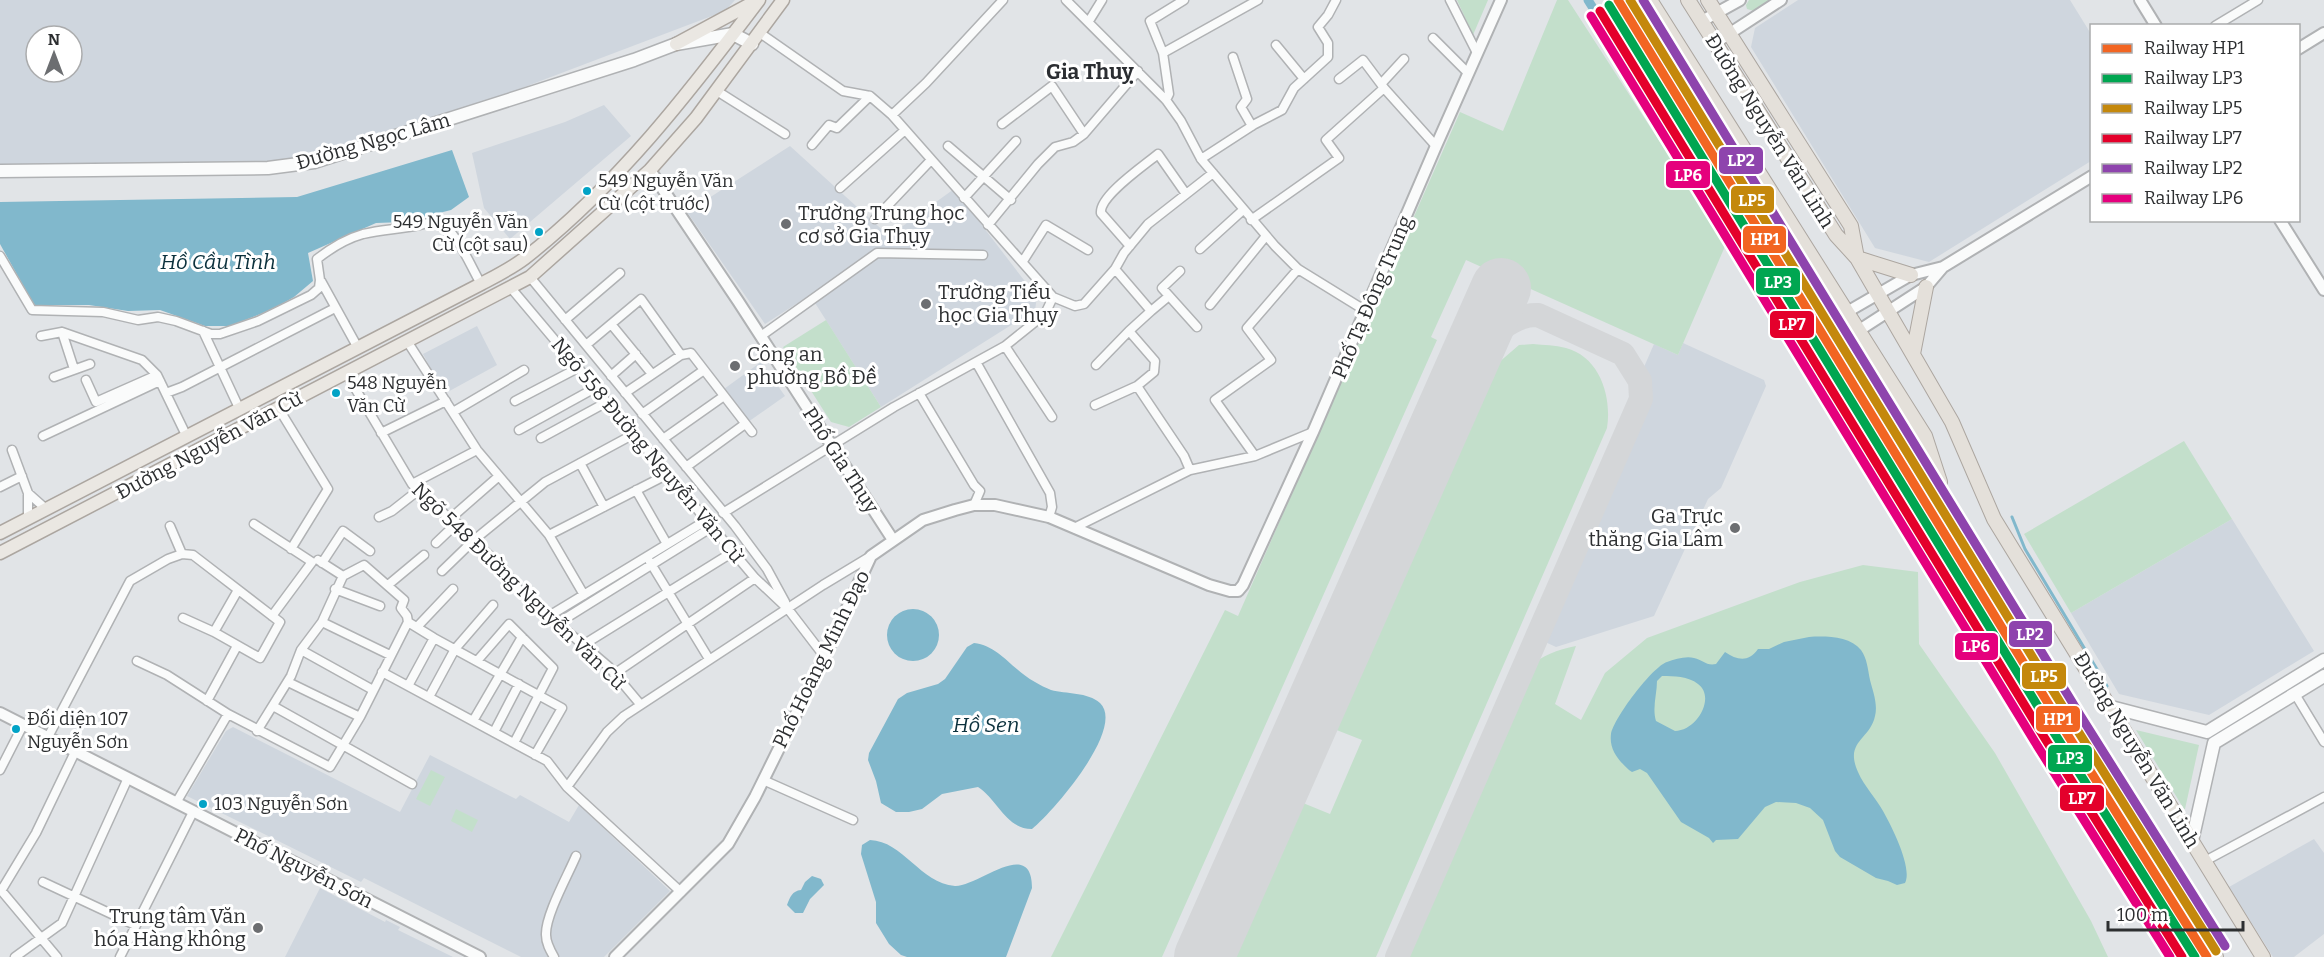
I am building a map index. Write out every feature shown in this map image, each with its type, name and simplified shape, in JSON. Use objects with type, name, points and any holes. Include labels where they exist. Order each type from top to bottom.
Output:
[{"type":"highway","name":"Đường Nguyễn Văn Linh","points":[[1632,0],[1911,444],[1981,571],[2217,957]]},
{"type":"highway","name":"Đường Nguyễn Văn Linh","points":[[1650,0],[1924,436],[1953,518]]},
{"type":"highway","name":"Đường Nguyễn Văn Linh","points":[[1688,0],[1836,235],[1857,258],[1889,311],[1952,423],[1994,519],[2263,957]]},
{"type":"highway","name":"Đường Nguyễn Văn Linh","points":[[1708,0],[1851,226],[1857,258]]},
{"type":"highway","points":[[1742,174],[1755,167]]},
{"type":"highway","points":[[1857,258],[1911,274]]},
{"type":"highway","points":[[1913,354],[1926,287]]},
{"type":"main road","name":"Đường Nguyễn Văn Cừ","points":[[0,533],[481,284],[524,259],[615,177],[670,114],[758,0]]},
{"type":"main road","points":[[676,44],[758,0]]},
{"type":"main road","name":"Đường Nguyễn Văn Cừ","points":[[0,553],[530,277],[650,170],[717,91],[783,0]]},
{"type":"main road","points":[[733,34],[752,44]]},
{"type":"main road","name":"Đường Ngọc Lâm","points":[[0,171],[268,168],[314,162],[634,60],[676,44],[733,34]]},
{"type":"main road","points":[[130,466],[138,482]]},
{"type":"main road","points":[[2207,732],[2324,660]]},
{"type":"main road","points":[[2214,743],[2324,676]]},
{"type":"main road","points":[[2111,707],[2207,732],[2214,743],[2192,841]]},
{"type":"street","points":[[892,115],[926,83],[1003,0]]},
{"type":"street","points":[[1066,0],[1166,100],[1181,121],[1201,159],[1266,236],[1298,269],[1366,311]]},
{"type":"street","points":[[1089,21],[1102,0]]},
{"type":"street","points":[[1166,100],[1168,94],[1163,53],[1150,21],[1183,0]]},
{"type":"street","points":[[1163,53],[1258,0]]},
{"type":"street","points":[[1201,159],[1252,126],[1282,110],[1294,88],[1328,57],[1328,43],[1318,27],[1336,0]]},
{"type":"street","points":[[1450,0],[1477,53]]},
{"type":"street","name":"Phố Tạ Đông Trung","points":[[1238,591],[1246,579],[1313,432],[1501,0]]},
{"type":"street","points":[[1702,21],[1740,0]]},
{"type":"street","points":[[1715,43],[1781,0]]},
{"type":"street","points":[[2140,0],[2155,24]]},
{"type":"street","points":[[2218,24],[2258,0]]},
{"type":"street","points":[[760,33],[843,91],[870,96],[892,115],[1053,297],[1075,306],[1084,304],[1148,224],[1213,173]]},
{"type":"street","points":[[2300,48],[2324,33]]},
{"type":"street","points":[[1433,38],[1468,74]]},
{"type":"street","points":[[1276,45],[1304,79]]},
{"type":"street","points":[[1233,57],[1247,99],[1241,107],[1252,126]]},
{"type":"street","points":[[1251,220],[1339,158],[1326,140],[1382,86],[1404,58]]},
{"type":"street","points":[[1339,79],[1363,60],[1382,86],[1436,146]]},
{"type":"street","points":[[988,225],[1011,200],[1038,164],[1055,147],[1073,142],[1083,134],[1138,71]]},
{"type":"street","points":[[1002,124],[1052,86],[1083,134]]},
{"type":"street","points":[[717,91],[785,134]]},
{"type":"street","points":[[813,145],[829,125],[837,128],[870,96]]},
{"type":"street","points":[[840,188],[906,130]]},
{"type":"street","points":[[964,198],[1016,141]]},
{"type":"street","points":[[948,146],[1011,200]]},
{"type":"street","points":[[1130,246],[1101,213],[1100,208],[1123,183],[1158,154],[1186,194]]},
{"type":"street","points":[[875,219],[931,160]]},
{"type":"street","name":"Phố Gia Thụy","points":[[650,170],[893,540]]},
{"type":"street","points":[[1858,331],[1926,287],[1943,267],[2090,177]]},
{"type":"street","points":[[1200,249],[1243,210]]},
{"type":"street","points":[[0,256],[32,310],[103,312],[138,320],[158,317],[220,334],[258,321],[311,295],[319,288],[317,259],[348,239],[364,234],[406,228],[438,220],[445,224],[455,238],[481,284]]},
{"type":"street","points":[[2281,222],[2324,290]]},
{"type":"street","points":[[1023,261],[1046,225],[1088,250]]},
{"type":"street","points":[[1210,305],[1266,236]]},
{"type":"street","points":[[761,336],[877,253],[982,255]]},
{"type":"street","points":[[1847,312],[1911,274],[1943,267]]},
{"type":"street","points":[[1114,269],[1151,311]]},
{"type":"street","points":[[1255,456],[1215,400],[1271,360],[1247,328],[1298,269]]},
{"type":"street","points":[[1180,271],[1162,288],[1197,327]]},
{"type":"street","points":[[565,320],[620,273]]},
{"type":"street","points":[[530,277],[767,569],[788,609],[824,656]]},
{"type":"street","points":[[320,280],[358,348]]},
{"type":"street","name":"Ngõ 558 Đường Nguyễn Văn Cừ","points":[[511,288],[755,578],[788,609]]},
{"type":"street","points":[[1096,365],[1129,331],[1169,296]]},
{"type":"street","points":[[723,513],[831,445],[1005,346],[1045,315],[1053,297]]},
{"type":"street","points":[[586,345],[641,299],[681,355]]},
{"type":"street","points":[[166,393],[336,308]]},
{"type":"street","points":[[611,324],[652,374]]},
{"type":"street","points":[[203,331],[222,367],[240,410]]},
{"type":"street","points":[[1095,405],[1137,386],[1154,372],[1155,361],[1129,331]]},
{"type":"street","points":[[62,332],[74,369]]},
{"type":"street","points":[[40,336],[62,332],[142,360],[158,378],[187,437]]},
{"type":"street","points":[[406,341],[477,450],[549,535],[584,595]]},
{"type":"street","points":[[1005,346],[1052,417]]},
{"type":"street","points":[[625,393],[681,355],[691,353],[752,432]]},
{"type":"street","points":[[611,376],[636,354]]},
{"type":"street","points":[[976,362],[1050,493],[1052,507],[1049,517]]},
{"type":"street","points":[[54,377],[90,364]]},
{"type":"street","points":[[515,401],[578,368]]},
{"type":"street","points":[[453,412],[524,370]]},
{"type":"street","points":[[642,414],[704,370]]},
{"type":"street","name":"Ngõ 548 Đường Nguyễn Văn Cừ","points":[[346,373],[381,433],[416,486],[501,566],[519,590],[614,674],[640,704]]},
{"type":"street","points":[[86,380],[96,402],[158,378]]},
{"type":"street","points":[[43,436],[158,378]]},
{"type":"street","points":[[1137,386],[1184,456],[1190,470]]},
{"type":"street","points":[[519,430],[595,388]]},
{"type":"street","points":[[919,393],[974,485],[980,491],[974,506]]},
{"type":"street","points":[[663,439],[724,396]]},
{"type":"street","points":[[381,433],[446,402]]},
{"type":"street","points":[[542,438],[607,402]]},
{"type":"street","points":[[279,409],[327,489],[325,497],[291,549]]},
{"type":"street","points":[[686,467],[745,424]]},
{"type":"street","points":[[1074,528],[1190,470],[1255,456],[1313,432]]},
{"type":"street","points":[[442,571],[474,540],[545,482],[634,434]]},
{"type":"street","points":[[12,450],[28,493],[28,518]]},
{"type":"street","points":[[379,517],[392,511],[416,486],[477,450]]},
{"type":"street","points":[[580,463],[604,507]]},
{"type":"street","points":[[549,535],[668,474]]},
{"type":"street","points":[[0,487],[22,476]]},
{"type":"street","points":[[436,543],[454,521],[499,476]]},
{"type":"street","points":[[636,490],[667,544]]},
{"type":"street","points":[[28,493],[46,509]]},
{"type":"street","name":"Phố Hoàng Minh Đạo","points":[[615,957],[728,844],[763,780],[871,556],[923,520],[974,506],[1005,507],[1049,517],[1209,585],[1238,591]]},
{"type":"street","points":[[549,616],[649,561],[667,544],[710,523]]},
{"type":"street","points":[[558,623],[710,523]]},
{"type":"street","points":[[254,524],[312,562]]},
{"type":"street","points":[[170,526],[182,554]]},
{"type":"street","points":[[322,563],[343,531],[370,551]]},
{"type":"street","points":[[583,645],[734,552]]},
{"type":"street","points":[[48,737],[130,581],[168,559],[182,554],[193,555],[280,622],[260,658],[214,632],[183,618]]},
{"type":"street","points":[[388,585],[424,555]]},
{"type":"street","points":[[567,787],[607,732],[640,704],[871,556]]},
{"type":"street","points":[[272,616],[315,558],[343,576]]},
{"type":"street","points":[[649,561],[709,660]]},
{"type":"street","points":[[257,731],[288,682],[301,650],[322,622],[335,589],[343,576],[364,565],[404,600],[401,608],[408,621],[434,638],[562,708],[535,755]]},
{"type":"street","points":[[614,674],[755,578]]},
{"type":"street","points":[[335,589],[380,606]]},
{"type":"street","points":[[417,627],[453,589]]},
{"type":"street","points":[[214,632],[238,590]]},
{"type":"street","points":[[429,697],[455,649],[493,605]]},
{"type":"street","points":[[137,661],[167,675],[257,731],[330,767],[360,717],[408,621]]},
{"type":"street","points":[[322,622],[390,655]]},
{"type":"street","points":[[477,662],[509,624],[553,668],[514,743]]},
{"type":"street","points":[[473,721],[522,637]]},
{"type":"street","points":[[408,686],[434,638]]},
{"type":"street","points":[[207,701],[237,646]]},
{"type":"street","points":[[301,650],[373,690]]},
{"type":"street","points":[[382,672],[547,761],[567,787],[681,892]]},
{"type":"street","points":[[288,682],[360,717]]},
{"type":"street","points":[[494,732],[519,684]]},
{"type":"street","points":[[2295,694],[2324,742]]},
{"type":"street","points":[[273,706],[412,784]]},
{"type":"street","name":"Phố Nguyễn Sơn","points":[[0,712],[480,957]]},
{"type":"street","points":[[177,803],[228,714]]},
{"type":"street","points":[[0,770],[23,725]]},
{"type":"street","points":[[57,957],[1,890],[36,833],[75,752]]},
{"type":"street","points":[[15,957],[62,923],[128,778]]},
{"type":"street","points":[[763,780],[853,820]]},
{"type":"street","points":[[2205,861],[2324,797]]},
{"type":"street","points":[[120,957],[193,812]]},
{"type":"street","points":[[554,957],[548,944],[546,931],[576,856]]},
{"type":"street","points":[[44,882],[135,925]]},
{"type":"shaded area","points":[[0,0],[735,0],[725,11],[311,168],[0,169]]},
{"type":"shaded area","points":[[1798,0],[2070,0],[2090,32],[2090,162],[1929,262],[1875,248],[1751,47],[1755,28]]},
{"type":"shaded area","points":[[604,105],[631,136],[510,239],[484,208],[472,153],[565,122]]},
{"type":"shaded area","points":[[790,146],[889,236],[954,189],[1037,297],[1035,310],[881,407],[810,295],[765,324],[687,212]]},
{"type":"shaded area","points":[[477,326],[497,365],[444,394],[423,354]]},
{"type":"shaded area","points":[[1683,343],[1764,380],[1766,386],[1721,488],[1708,499],[1654,616],[1556,647],[1528,634],[1654,344],[1678,355]]},
{"type":"shaded area","points":[[761,362],[785,396],[748,422],[724,389]]},
{"type":"shaded area","points":[[2232,519],[2314,651],[2209,715],[2119,694],[2071,613]]},
{"type":"shaded area","points":[[233,727],[400,812],[430,755],[516,799],[520,795],[569,822],[579,805],[670,891],[604,957],[521,957],[364,878],[361,882],[187,796],[226,731]]},
{"type":"shaded area","points":[[2314,839],[2324,853],[2324,934],[2294,957],[2273,957],[2229,887]]},
{"type":"shaded area","points":[[320,888],[385,922],[386,920],[400,927],[398,930],[453,957],[285,957]]},
{"type":"green space","points":[[1457,0],[1488,0],[1473,35]]},
{"type":"green space","points":[[1557,0],[1568,0],[1726,244],[1678,355],[1466,260],[1431,337],[1437,340],[1162,957],[1051,957],[1225,610],[1238,616],[1460,112],[1503,131]]},
{"type":"green space","points":[[1749,0],[1772,0],[1754,11],[1747,9],[1746,5]]},
{"type":"green space","points":[[826,320],[881,407],[849,427],[831,422],[783,347]]},
{"type":"green space","points":[[1533,344],[1566,348],[1578,353],[1595,369],[1605,391],[1607,428],[1376,957],[1234,957],[1303,803],[1330,814],[1362,740],[1334,729],[1497,364],[1519,345]]},
{"type":"green space","points":[[2184,441],[2232,519],[2071,613],[2024,534]]},
{"type":"green space","points":[[1863,565],[1918,572],[1919,644],[1995,753],[2091,921],[2108,957],[1402,957],[1528,668],[1533,663],[1562,649],[1576,646],[1555,704],[1581,720],[1605,673],[1647,638],[1800,582]]},
{"type":"green space","points":[[2324,665],[2324,671],[2224,731],[2222,729]]},
{"type":"green space","points":[[2136,730],[2199,745],[2185,809],[2184,809]]},
{"type":"green space","points":[[431,770],[445,777],[430,806],[416,799]]},
{"type":"green space","points":[[456,809],[478,820],[472,832],[451,821]]},
{"type":"water","name":"Hồ Cầu Tình","points":[[452,150],[469,197],[451,210],[403,222],[376,223],[308,253],[313,281],[294,297],[273,309],[230,326],[205,326],[160,310],[128,311],[89,305],[34,305],[0,244],[0,202],[297,197]]},
{"type":"water","points":[[908,609],[918,609],[932,616],[939,635],[932,654],[918,661],[908,661],[898,657],[891,650],[887,640],[887,630],[891,620],[898,613]]},
{"type":"water","points":[[1809,637],[1837,638],[1856,645],[1863,653],[1875,698],[1876,711],[1872,724],[1856,747],[1855,762],[1858,772],[1887,817],[1896,836],[1906,867],[1905,883],[1897,885],[1876,878],[1840,857],[1835,851],[1823,820],[1810,808],[1796,803],[1776,802],[1765,807],[1738,839],[1716,840],[1713,843],[1709,838],[1681,822],[1647,773],[1640,769],[1632,772],[1615,754],[1611,745],[1611,734],[1619,717],[1634,694],[1660,666],[1688,657],[1716,664],[1725,652],[1742,659],[1758,649],[1769,649],[1784,642]],"holes":[[[1662,676],[1690,679],[1703,690],[1705,697],[1702,712],[1697,720],[1683,730],[1675,731],[1656,721],[1657,681]]]},
{"type":"water","name":"Hồ Sen","points":[[974,643],[999,653],[1027,677],[1051,690],[1095,699],[1100,703],[1105,715],[1103,731],[1084,769],[1055,806],[1032,829],[1015,824],[978,787],[942,794],[922,809],[909,812],[896,812],[881,803],[868,760],[869,753],[898,699],[907,693],[938,684],[945,679],[967,647]]},
{"type":"water","points":[[870,840],[892,847],[932,878],[955,886],[1002,868],[1014,865],[1023,866],[1030,873],[1032,888],[1006,957],[907,957],[901,955],[889,944],[876,923],[876,902],[861,854],[862,845]]},
{"type":"water","points":[[812,876],[821,879],[824,885],[810,899],[803,913],[795,913],[787,905],[789,899],[793,893],[801,890]]},
{"type":"waterway","points":[[1588,0],[1908,508],[1951,587],[2060,756],[2183,957]]},
{"type":"waterway","points":[[2012,517],[2025,549],[2107,686]]},
{"type":"taxiway","points":[[1397,957],[1641,399],[1640,381],[1623,354],[1538,315],[1516,319],[1507,325],[1467,365]]},
{"type":"runway","points":[[1204,957],[1501,288]]},
{"type":"rail line","name":"HP1","points":[[1618,0],[2062,726],[2207,957]]},
{"type":"rail line","name":"LP5","points":[[1630,0],[2071,720],[2216,951]]},
{"type":"rail line","name":"LP2","points":[[1643,0],[2080,715],[2225,946]]},
{"type":"rail line","name":"LP3","points":[[1609,5],[2053,731],[2195,957]]},
{"type":"rail line","name":"LP7","points":[[1600,11],[2044,737],[2182,957]]},
{"type":"rail line","name":"LP6","points":[[1591,16],[2035,742],[2170,957]]},
{"type":"place","name":"549 Nguyễn Văn Cừ (cột trước)","points":[[587,191]]},
{"type":"place","name":"Trường Trung học cơ sở Gia Thụy","points":[[786,224]]},
{"type":"place","name":"549 Nguyễn Văn Cừ (cột sau)","points":[[539,232]]},
{"type":"place","name":"Trường Tiểu học Gia Thụy","points":[[926,304]]},
{"type":"place","name":"Công an phường Bồ Đề","points":[[735,366]]},
{"type":"place","name":"548 Nguyễn Văn Cừ","points":[[336,393]]},
{"type":"place","name":"Ga Trực thăng Gia Lâm","points":[[1735,528]]},
{"type":"place","name":"Đối diện 107 Nguyễn Sơn","points":[[16,729]]},
{"type":"place","name":"103 Nguyễn Sơn","points":[[203,804]]},
{"type":"place","name":"Trung tâm Văn hóa Hàng không","points":[[258,928]]},
{"type":"district","name":"Gia Thuỵ","points":[[1090,72]]}]
